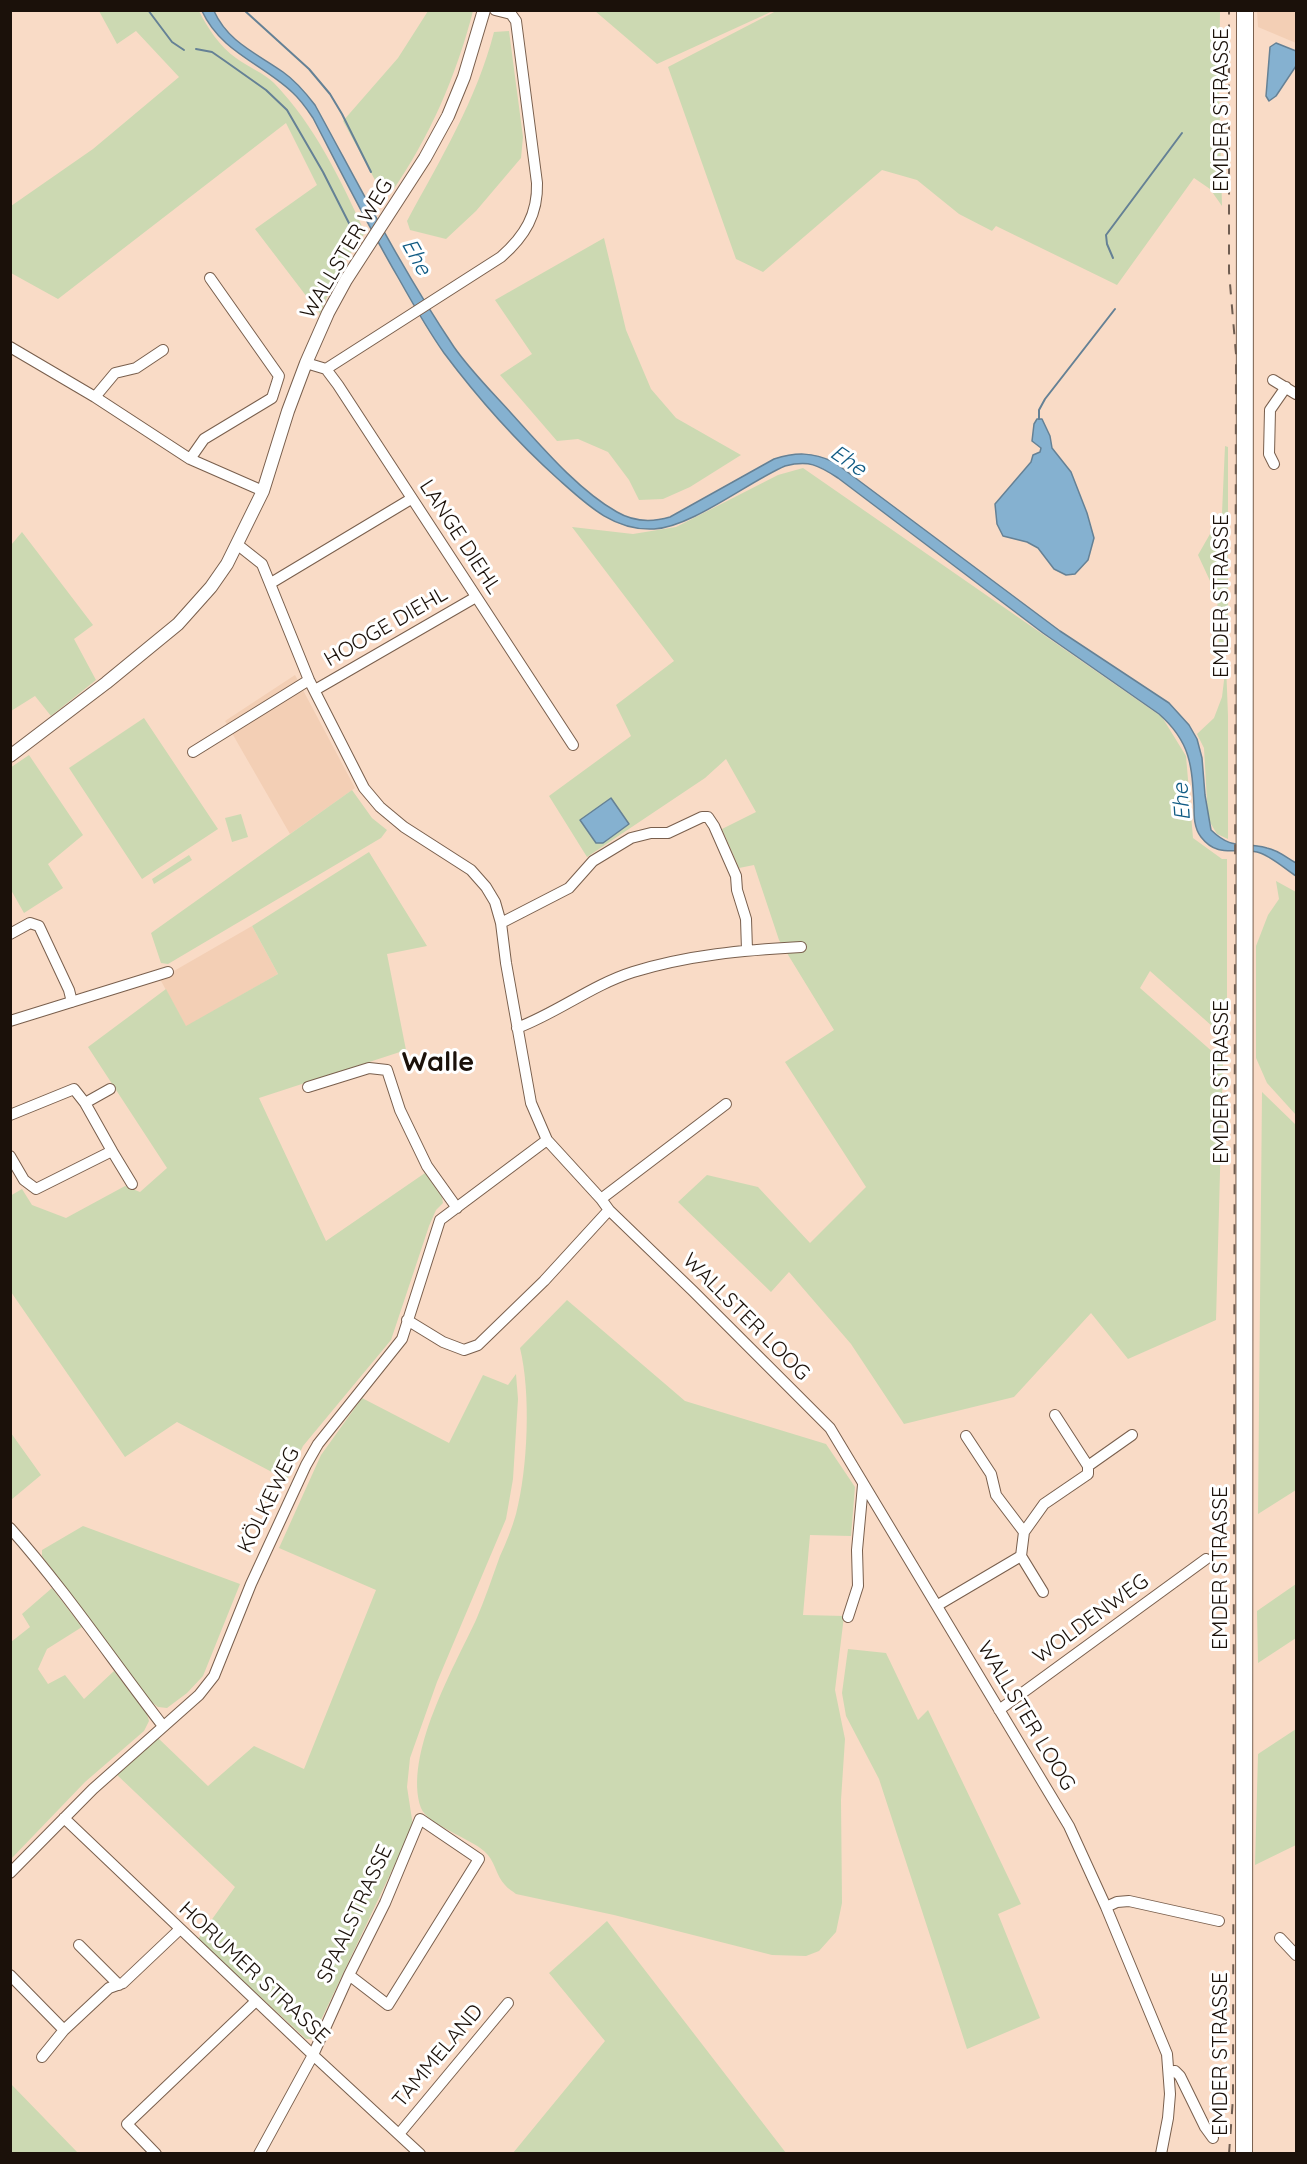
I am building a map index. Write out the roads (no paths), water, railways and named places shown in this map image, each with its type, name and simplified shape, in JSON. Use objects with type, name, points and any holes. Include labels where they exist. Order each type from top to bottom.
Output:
[{"type":"main road","name":"EMDER STRASSE","points":[[1244,2154],[1245,10]]},
{"type":"street","name":"WALLSTER WEG","points":[[10,756],[106,683],[178,624],[211,587],[238,545],[263,491],[288,411],[328,313],[425,158],[448,116],[464,76],[484,10]]},
{"type":"street","points":[[306,363],[326,369],[501,257],[514,246],[529,224],[534,213],[537,183],[516,21],[511,14],[495,10]]},
{"type":"street","points":[[190,459],[204,439],[272,398],[279,376],[210,278]]},
{"type":"street","points":[[10,346],[190,459],[263,491]]},
{"type":"street","points":[[95,398],[115,373],[136,368],[163,350]]},
{"type":"street","name":"LANGE DIEHL","points":[[326,369],[573,745]]},
{"type":"street","points":[[1273,380],[1296,393]]},
{"type":"street","points":[[1274,464],[1269,454],[1270,410],[1286,387]]},
{"type":"street","points":[[271,583],[411,499]]},
{"type":"street","name":"WALLSTER LOOG","points":[[238,545],[262,564],[312,685],[364,788],[380,807],[409,831],[471,870],[495,902],[501,923],[531,1103],[547,1140],[602,1199],[609,1210],[830,1428],[1069,1826],[1106,1907],[1167,2054],[1168,2118],[1161,2154]]},
{"type":"street","name":"HOOGE DIEHL","points":[[312,685],[476,597]]},
{"type":"street","points":[[193,752],[312,685]]},
{"type":"street","points":[[501,923],[569,888],[593,861],[631,838],[651,833],[668,833],[702,817],[708,817],[736,876],[737,890],[746,919],[747,950]]},
{"type":"street","points":[[10,934],[30,923],[39,926],[69,990],[72,1002]]},
{"type":"street","points":[[517,1028],[542,1019],[607,983],[632,972],[709,953],[801,946]]},
{"type":"street","points":[[10,1020],[168,972]]},
{"type":"street","points":[[308,1087],[369,1068],[387,1070],[400,1110],[427,1166],[457,1208]]},
{"type":"street","points":[[10,1115],[70,1089],[76,1090],[132,1184]]},
{"type":"street","points":[[85,1103],[110,1089]]},
{"type":"street","points":[[602,1199],[726,1104]]},
{"type":"street","name":"KÖLKEWEG","points":[[10,1873],[93,1789],[199,1695],[214,1676],[250,1584],[318,1444],[402,1339],[440,1220],[547,1140]]},
{"type":"street","points":[[10,1156],[24,1180],[36,1189],[112,1151]]},
{"type":"street","points":[[407,1320],[443,1342],[464,1350],[478,1345],[544,1281],[609,1210]]},
{"type":"street","points":[[1043,1592],[1021,1556],[1024,1532],[1044,1504],[1088,1474],[1088,1466],[1055,1415]]},
{"type":"street","points":[[1088,1466],[1132,1435]]},
{"type":"street","points":[[966,1436],[991,1474],[996,1495],[1024,1532]]},
{"type":"street","points":[[848,1617],[858,1586],[857,1550],[864,1485]]},
{"type":"street","points":[[10,1528],[75,1607],[118,1669],[163,1726]]},
{"type":"street","points":[[938,1605],[1021,1556]]},
{"type":"street","name":"WOLDENWEG","points":[[999,1710],[1206,1559]]},
{"type":"street","name":"HORUMER STRASSE","points":[[64,1818],[179,1930],[420,2154]]},
{"type":"street","name":"SPAALSTRASSE","points":[[260,2154],[313,2055],[349,1975],[385,1903],[420,1819],[479,1859],[388,2005],[349,1975]]},
{"type":"street","points":[[1106,1907],[1117,1902],[1129,1901],[1219,1921]]},
{"type":"street","points":[[42,2057],[64,2030],[109,1988],[123,1983],[179,1930]]},
{"type":"street","points":[[1280,1938],[1296,1955]]},
{"type":"street","points":[[79,1945],[118,1984]]},
{"type":"street","points":[[10,1975],[64,2030]]},
{"type":"street","points":[[156,2154],[127,2124],[256,2001]]},
{"type":"street","name":"TAMMELAND","points":[[399,2134],[508,2003]]},
{"type":"street","points":[[1169,2072],[1175,2071],[1180,2076],[1205,2127],[1213,2138]]},
{"type":"water","points":[[202,11],[214,11],[220,22],[235,39],[288,75],[308,96],[399,258],[454,347],[547,453],[588,492],[623,515],[643,520],[657,520],[670,517],[774,459],[804,454],[834,462],[1060,631],[1169,703],[1189,725],[1197,739],[1202,758],[1211,830],[1225,841],[1279,852],[1296,863],[1296,876],[1272,859],[1257,852],[1221,850],[1207,844],[1199,833],[1194,818],[1188,756],[1184,745],[1170,724],[1043,633],[825,470],[807,464],[785,466],[685,521],[654,529],[626,526],[613,521],[590,506],[512,434],[444,353],[420,316],[304,105],[280,82],[242,56],[220,37]]},
{"type":"water","points":[[1276,43],[1296,51],[1296,66],[1276,96],[1269,101],[1266,96],[1270,47]]},
{"type":"water","points":[[1037,419],[1042,419],[1050,436],[1052,448],[1071,472],[1094,538],[1088,560],[1075,574],[1066,575],[1054,569],[1038,548],[1027,542],[1003,536],[997,524],[995,504],[1031,462],[1033,455],[1040,452],[1041,448],[1032,441],[1034,424]]},
{"type":"water","points":[[611,798],[629,824],[603,843],[596,843],[580,820]]},
{"type":"waterway","points":[[148,10],[172,42],[184,50]]},
{"type":"waterway","points":[[244,10],[309,69],[330,94],[371,172]]},
{"type":"waterway","points":[[196,49],[212,52],[266,90],[287,110],[323,172],[356,237]]},
{"type":"waterway","points":[[1113,258],[1106,235],[1182,133]]},
{"type":"waterway","points":[[1039,419],[1039,410],[1045,399],[1115,309]]},
{"type":"railway","points":[[1229,10],[1229,272],[1236,354],[1233,2098],[1229,2154]]},
{"type":"district","name":"Walle","points":[[438,1063]]},
{"type":"water label","name":"Ehe","points":[[416,257]]},
{"type":"water label","name":"Ehe","points":[[848,461]]},
{"type":"water label","name":"Ehe","points":[[1182,802]]}]
